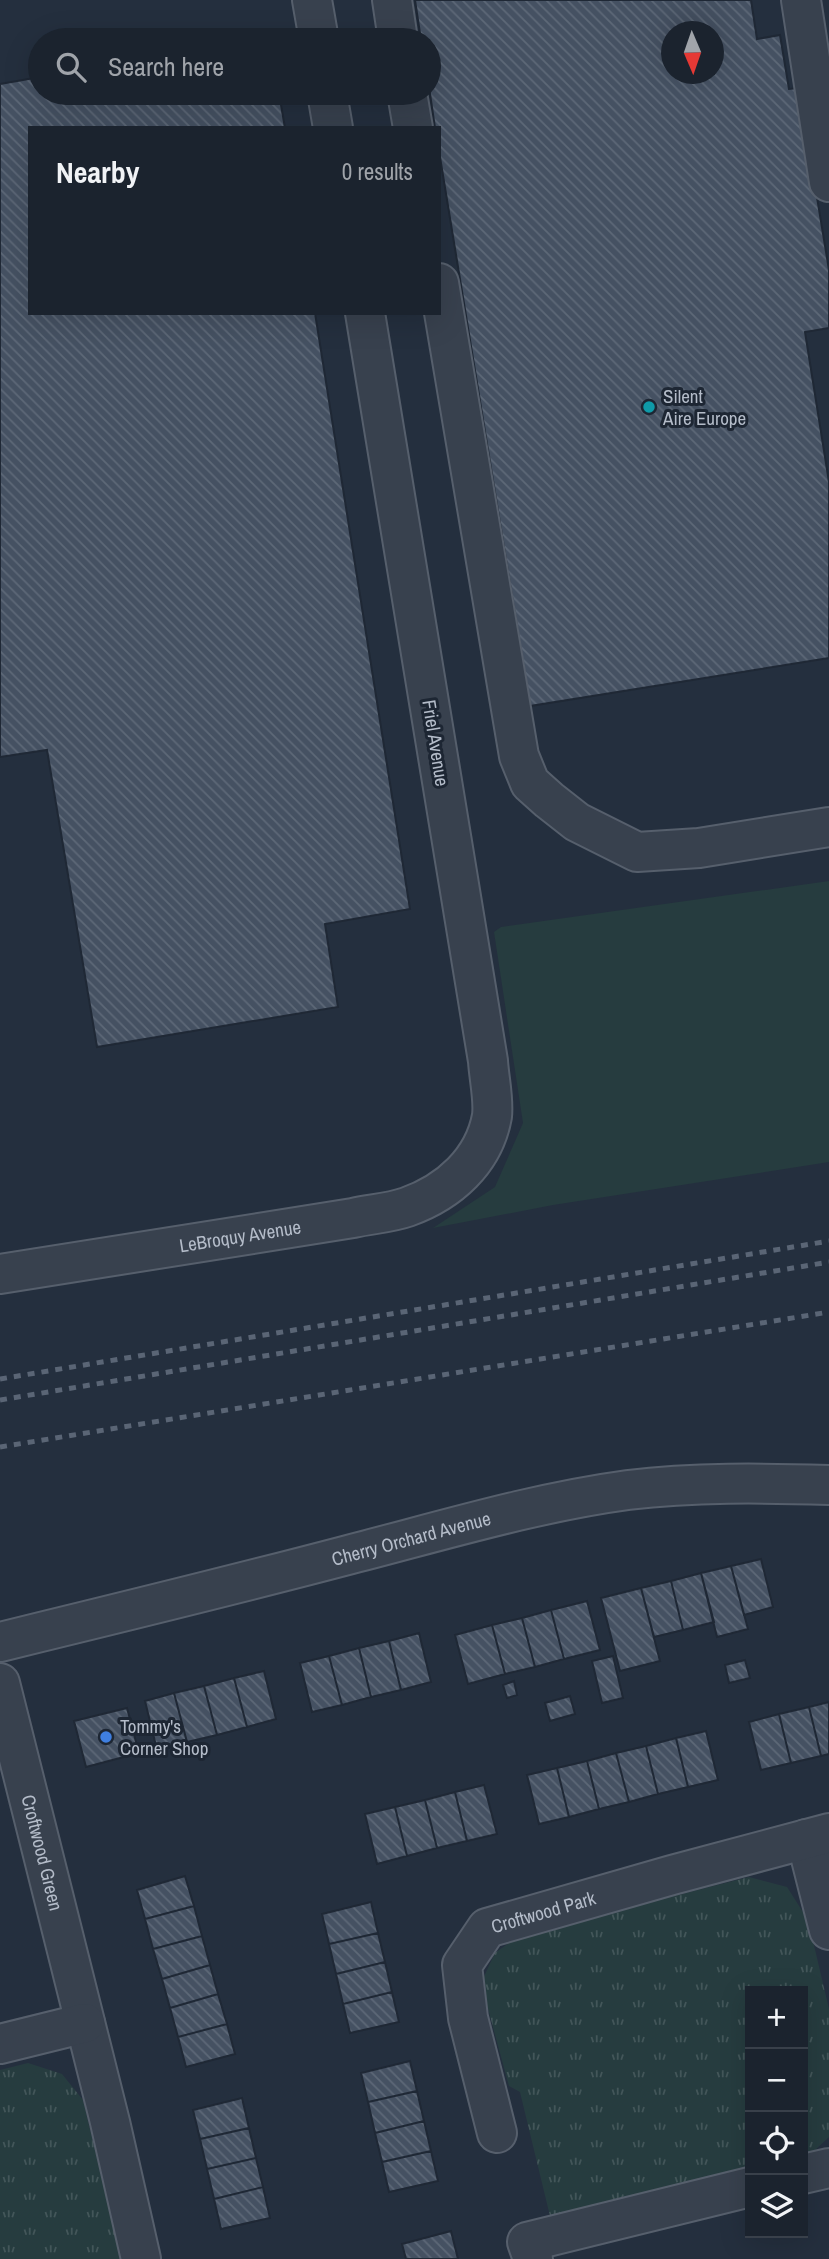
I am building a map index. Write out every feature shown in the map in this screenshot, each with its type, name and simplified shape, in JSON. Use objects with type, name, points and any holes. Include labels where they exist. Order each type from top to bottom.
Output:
[{"type":"street","points":[[312,0],[316,28]]},
{"type":"street","points":[[392,0],[396,28]]},
{"type":"street","points":[[801,0],[829,182]]},
{"type":"street","points":[[329,105],[333,126]]},
{"type":"street","points":[[409,105],[413,126]]},
{"type":"street","points":[[441,295],[519,756],[530,783],[577,822],[636,852],[699,848],[829,827]]},
{"type":"street","name":"Friel Avenue","points":[[365,315],[488,1061],[492,1114],[484,1142],[468,1169]]},
{"type":"street","name":"LeBroquy Avenue","points":[[0,1274],[406,1207],[439,1191],[468,1169]]},
{"type":"street","name":"Cherry Orchard Avenue","points":[[0,1642],[575,1498],[628,1490],[688,1486],[760,1483],[829,1485]]},
{"type":"street","name":"Croftwood Green","points":[[0,1683],[141,2259]]},
{"type":"street","name":"Croftwood Park","points":[[497,2133],[468,2018],[462,1965],[487,1928],[818,1836],[829,1930]]},
{"type":"street","points":[[0,2044],[85,2023]]},
{"type":"street","points":[[808,2173],[829,2168]]},
{"type":"street","points":[[533,2259],[527,2242],[745,2188]]},
{"type":"green space","points":[[829,881],[829,1162],[553,1205],[433,1228],[495,1187],[523,1123],[494,932],[501,927]]},
{"type":"green space","points":[[749,1877],[787,1887],[808,1920],[829,2009],[829,2137],[815,2150],[808,2152],[808,1986],[745,1986],[745,2167],[550,2216],[520,2092],[509,2086],[481,1983],[495,1953],[520,1935]]},
{"type":"green space","points":[[28,2063],[62,2074],[83,2100],[121,2259],[0,2259],[0,2070]]},
{"type":"building","name":"Silent Aire Europe","points":[[415,0],[751,0],[757,39],[780,35],[789,89],[799,88],[829,270],[829,328],[805,332],[829,482],[829,658],[530,706],[441,163],[441,126],[435,126],[432,105],[441,105],[441,28],[419,28]]},
{"type":"building","points":[[28,79],[28,105],[281,105],[285,126],[28,126],[28,315],[315,315],[410,909],[325,924],[338,1007],[97,1047],[47,750],[0,757],[0,84]]},
{"type":"building","points":[[761,1559],[773,1607],[744,1615],[731,1566]]},
{"type":"building","points":[[731,1566],[748,1629],[717,1637],[701,1573]]},
{"type":"building","points":[[701,1573],[714,1622],[683,1630],[671,1581]]},
{"type":"building","points":[[671,1581],[683,1630],[654,1637],[641,1588]]},
{"type":"building","points":[[641,1588],[660,1661],[620,1671],[601,1598]]},
{"type":"building","points":[[587,1601],[600,1650],[564,1659],[551,1610]]},
{"type":"building","points":[[551,1610],[564,1659],[535,1667],[522,1618]]},
{"type":"building","points":[[522,1618],[535,1667],[505,1674],[492,1625]]},
{"type":"building","points":[[492,1625],[505,1674],[468,1684],[455,1635]]},
{"type":"building","points":[[419,1633],[431,1682],[401,1690],[389,1641]]},
{"type":"building","points":[[389,1641],[401,1690],[371,1697],[359,1648]]},
{"type":"building","points":[[359,1648],[371,1697],[342,1705],[329,1656]]},
{"type":"building","points":[[329,1656],[342,1705],[312,1712],[300,1663]]},
{"type":"building","points":[[613,1656],[623,1698],[602,1703],[592,1661]]},
{"type":"building","points":[[745,1660],[750,1678],[729,1683],[725,1665]]},
{"type":"building","points":[[264,1671],[276,1719],[247,1727],[234,1678]]},
{"type":"building","points":[[234,1678],[247,1727],[217,1735],[204,1686]]},
{"type":"building","points":[[514,1681],[517,1695],[507,1698],[503,1685]]},
{"type":"building","points":[[204,1686],[217,1735],[187,1742],[174,1693]]},
{"type":"building","points":[[174,1693],[187,1742],[157,1750],[145,1701]]},
{"type":"building","points":[[570,1696],[575,1714],[550,1721],[545,1703]]},
{"type":"building","points":[[829,1702],[829,1754],[821,1756],[809,1707]]},
{"type":"building","points":[[809,1707],[821,1756],[791,1763],[779,1714]]},
{"type":"building","name":"Tommy's Corner Shop","points":[[127,1708],[139,1753],[86,1767],[74,1721]]},
{"type":"building","points":[[779,1714],[791,1763],[761,1770],[749,1722]]},
{"type":"building","points":[[706,1731],[718,1780],[688,1787],[676,1738]]},
{"type":"building","points":[[676,1738],[688,1787],[658,1794],[646,1746]]},
{"type":"building","points":[[646,1746],[658,1794],[629,1802],[616,1753]]},
{"type":"building","points":[[616,1753],[629,1802],[599,1809],[587,1761]]},
{"type":"building","points":[[587,1761],[599,1809],[569,1817],[557,1768]]},
{"type":"building","points":[[557,1768],[569,1817],[539,1824],[527,1775]]},
{"type":"building","points":[[484,1785],[497,1834],[467,1841],[455,1792]]},
{"type":"building","points":[[455,1792],[467,1841],[437,1848],[425,1800]]},
{"type":"building","points":[[425,1800],[437,1848],[407,1856],[395,1807]]},
{"type":"building","points":[[395,1807],[407,1856],[377,1864],[365,1814]]},
{"type":"building","points":[[185,1876],[194,1906],[145,1919],[137,1890]]},
{"type":"building","points":[[371,1902],[378,1933],[329,1944],[322,1914]]},
{"type":"building","points":[[194,1906],[202,1936],[153,1949],[145,1919]]},
{"type":"building","points":[[378,1933],[385,1962],[336,1974],[329,1944]]},
{"type":"building","points":[[202,1936],[210,1965],[162,1979],[153,1949]]},
{"type":"building","points":[[385,1962],[392,1992],[343,2004],[336,1974]]},
{"type":"building","points":[[210,1965],[218,1994],[170,2008],[162,1979]]},
{"type":"building","points":[[392,1992],[399,2022],[350,2033],[343,2004]]},
{"type":"building","points":[[218,1994],[227,2024],[178,2037],[170,2008]]},
{"type":"building","points":[[227,2024],[235,2054],[186,2067],[178,2037]]},
{"type":"building","points":[[410,2061],[417,2091],[368,2102],[361,2073]]},
{"type":"building","points":[[417,2091],[424,2121],[375,2133],[368,2102]]},
{"type":"building","points":[[242,2098],[249,2128],[200,2139],[193,2110]]},
{"type":"building","points":[[424,2121],[431,2151],[382,2162],[375,2133]]},
{"type":"building","points":[[249,2128],[256,2158],[207,2169],[200,2139]]},
{"type":"building","points":[[431,2151],[438,2181],[389,2192],[382,2162]]},
{"type":"building","points":[[256,2158],[263,2187],[214,2199],[207,2169]]},
{"type":"building","points":[[263,2187],[270,2218],[221,2229],[214,2199]]},
{"type":"building","points":[[451,2231],[458,2259],[406,2259],[402,2244]]},
{"type":"railway","points":[[0,1379],[829,1241]]},
{"type":"railway","points":[[0,1400],[829,1262]]},
{"type":"railway","points":[[0,1447],[829,1312]]},
{"type":"place","name":"Silent Aire Europe","points":[[649,407]]},
{"type":"place","name":"Tommy's Corner Shop","points":[[106,1737]]}]
